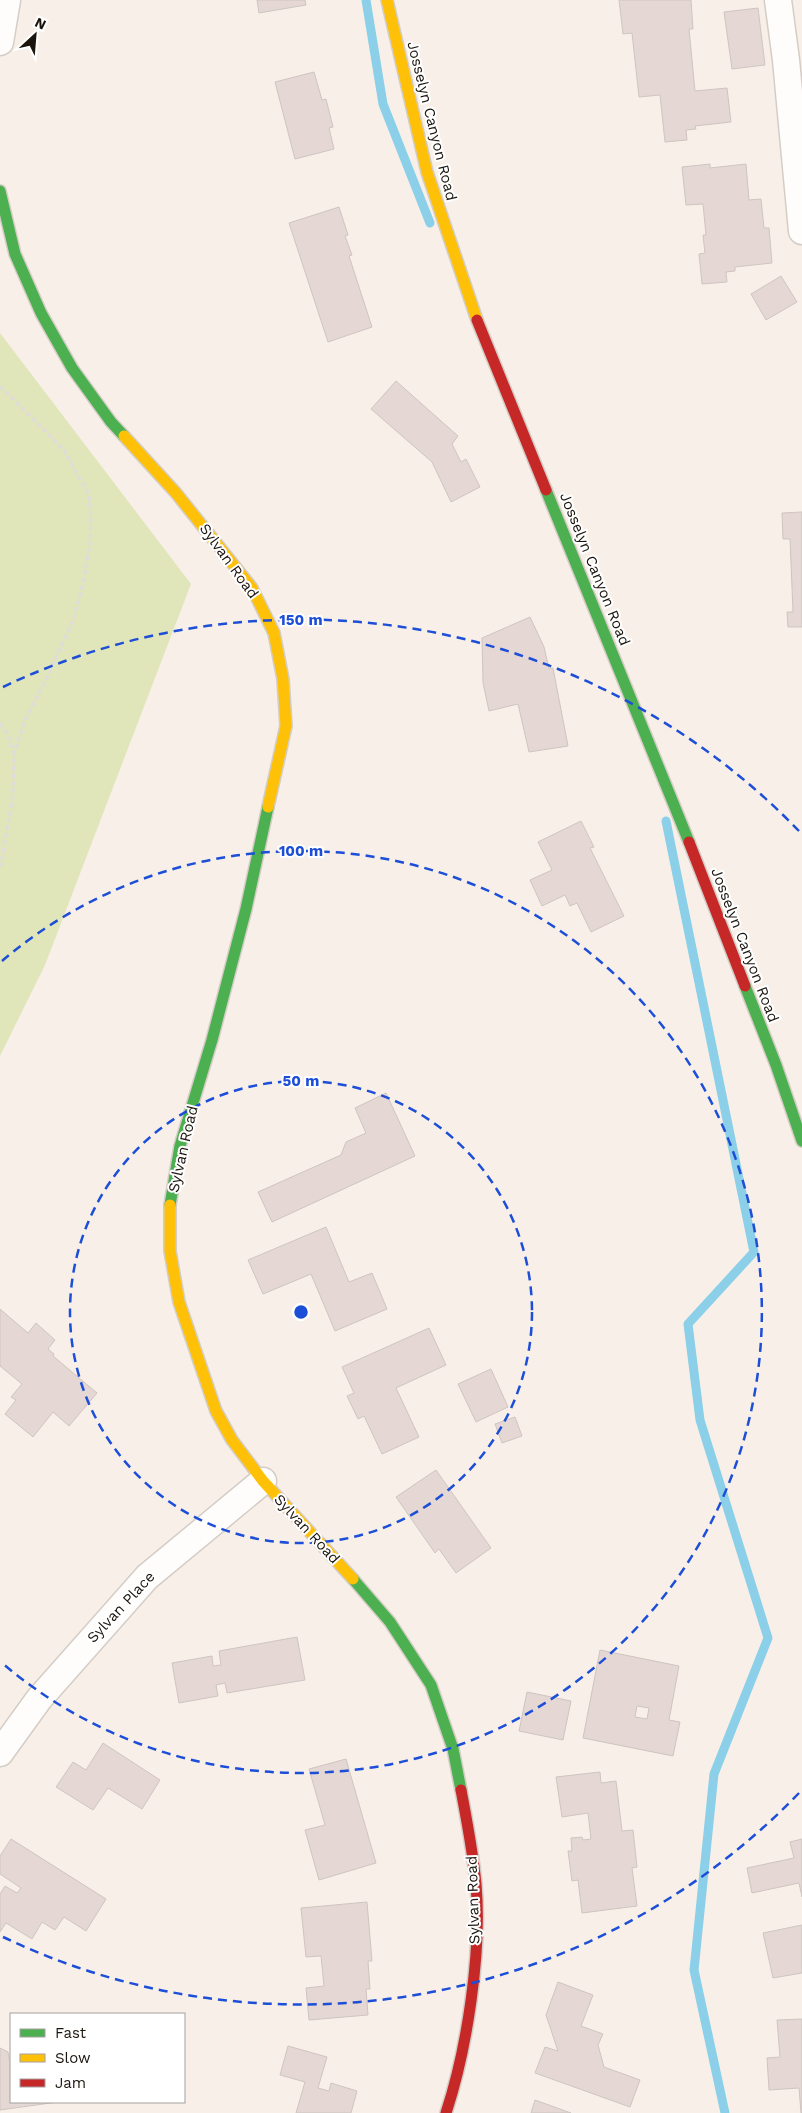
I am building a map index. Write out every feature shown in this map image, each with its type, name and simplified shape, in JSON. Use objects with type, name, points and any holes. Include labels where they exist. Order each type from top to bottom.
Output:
[{"type":"street","points":[[0,42],[7,0]]},
{"type":"street","name":"Josselyn Canyon Road","points":[[387,0],[427,172],[470,302],[703,878],[776,1065],[802,1141]]},
{"type":"street","points":[[778,0],[786,60],[802,231]]},
{"type":"street","name":"Sylvan Road","points":[[0,191],[15,254],[41,313],[72,368],[111,422],[176,493],[252,588],[274,634],[283,679],[286,726],[246,909],[212,1040],[180,1146],[170,1204],[170,1251],[179,1302],[199,1364],[216,1411],[232,1440],[263,1481],[332,1555],[390,1622],[431,1685],[453,1749],[468,1826],[474,1875],[476,1945],[465,2031],[455,2086],[446,2113]]},
{"type":"street","name":"Sylvan Place","points":[[0,1754],[39,1699],[147,1577],[263,1481]]},
{"type":"path","points":[[0,386],[63,449],[89,495],[91,518],[90,544],[84,579],[74,618],[45,682],[26,718],[14,753],[13,796],[0,869]]},
{"type":"path","points":[[0,723],[8,735],[14,753]]},
{"type":"green space","points":[[0,333],[191,584],[45,965],[0,1056]]},
{"type":"building","points":[[257,0],[305,0],[306,5],[259,13]]},
{"type":"building","points":[[619,0],[691,0],[693,29],[689,29],[695,91],[727,88],[731,122],[695,126],[696,129],[686,130],[687,140],[665,142],[660,95],[639,97],[632,33],[623,34]]},
{"type":"building","points":[[758,8],[765,65],[732,69],[724,12]]},
{"type":"building","points":[[314,72],[322,100],[326,99],[333,127],[329,128],[334,149],[295,159],[275,82]]},
{"type":"building","points":[[710,164],[710,168],[746,164],[749,200],[761,199],[764,228],[769,228],[772,263],[735,267],[735,271],[726,272],[727,282],[702,284],[699,254],[705,253],[703,235],[706,235],[703,204],[686,205],[682,167]]},
{"type":"building","points":[[339,207],[348,235],[345,236],[352,255],[349,256],[372,327],[328,342],[289,223]]},
{"type":"building","points":[[781,276],[797,302],[766,320],[751,294]]},
{"type":"building","points":[[396,381],[458,436],[452,444],[461,462],[466,459],[480,487],[451,502],[432,462],[371,409]]},
{"type":"building","points":[[802,512],[802,627],[788,627],[787,612],[793,612],[790,539],[783,539],[782,513]]},
{"type":"building","points":[[530,617],[544,647],[549,669],[553,668],[568,746],[529,752],[518,704],[489,711],[483,683],[482,638]]},
{"type":"building","points":[[581,821],[594,847],[590,848],[624,916],[591,932],[577,903],[570,906],[565,895],[542,906],[530,880],[552,870],[538,842]]},
{"type":"building","points":[[386,1093],[415,1156],[272,1222],[258,1192],[341,1155],[346,1142],[366,1133],[355,1108]]},
{"type":"building","points":[[326,1227],[349,1282],[372,1273],[387,1309],[335,1331],[311,1274],[263,1294],[248,1260]]},
{"type":"building","points":[[0,1309],[28,1333],[36,1323],[55,1340],[48,1349],[54,1354],[53,1356],[97,1393],[69,1426],[53,1412],[33,1437],[5,1414],[16,1400],[11,1397],[22,1384],[0,1366]]},
{"type":"building","points":[[429,1328],[446,1365],[396,1388],[419,1437],[382,1454],[364,1416],[358,1419],[347,1396],[354,1393],[342,1367]]},
{"type":"building","points":[[491,1369],[508,1407],[476,1422],[458,1384]]},
{"type":"building","points":[[515,1417],[522,1436],[502,1443],[495,1424]]},
{"type":"building","points":[[436,1470],[491,1548],[456,1573],[439,1549],[435,1553],[396,1497]]},
{"type":"building","points":[[297,1637],[305,1680],[227,1693],[225,1683],[216,1685],[218,1696],[179,1703],[172,1663],[212,1656],[213,1666],[221,1665],[219,1651]]},
{"type":"building","points":[[600,1650],[679,1666],[669,1720],[680,1722],[673,1756],[583,1738]],"holes":[[[637,1706],[649,1708],[647,1719],[635,1717]]]},
{"type":"building","points":[[527,1692],[571,1701],[563,1740],[519,1731]]},
{"type":"building","points":[[103,1743],[160,1780],[142,1809],[108,1788],[93,1810],[56,1787],[73,1762],[86,1770]]},
{"type":"building","points":[[346,1759],[376,1863],[319,1880],[305,1830],[325,1825],[309,1769]]},
{"type":"building","points":[[600,1772],[601,1783],[616,1781],[622,1831],[633,1830],[637,1867],[632,1868],[637,1906],[582,1913],[578,1880],[572,1881],[568,1851],[572,1851],[571,1838],[582,1837],[583,1840],[591,1839],[588,1813],[562,1817],[556,1777]]},
{"type":"building","points":[[11,1839],[106,1899],[86,1931],[64,1917],[55,1930],[42,1922],[32,1939],[6,1923],[0,1932],[0,1894],[5,1886],[17,1893],[21,1888],[0,1874],[0,1856]]},
{"type":"building","points":[[802,1839],[802,1897],[799,1883],[752,1893],[747,1868],[794,1858],[790,1842]]},
{"type":"building","points":[[367,1902],[372,1961],[368,1961],[370,1989],[366,1989],[368,2015],[309,2020],[306,1988],[324,1986],[321,1956],[306,1957],[301,1908]]},
{"type":"building","points":[[802,1925],[802,1973],[773,1978],[763,1933]]},
{"type":"building","points":[[558,1982],[593,1995],[581,2026],[603,2034],[598,2045],[604,2067],[640,2080],[630,2107],[535,2073],[545,2047],[558,2051],[546,2015]]},
{"type":"building","points":[[802,2019],[801,2113],[799,2088],[769,2090],[767,2058],[780,2057],[777,2020]]},
{"type":"building","points":[[288,2046],[327,2057],[318,2088],[329,2091],[331,2083],[357,2091],[351,2113],[296,2113],[305,2082],[280,2075]]},
{"type":"building","points":[[0,2048],[8,2052],[10,2058],[10,2103],[51,2103],[0,2110]]},
{"type":"building","points":[[535,2100],[571,2113],[531,2113]]},
{"type":"waterway","points":[[366,0],[383,104],[430,223]]},
{"type":"waterway","points":[[666,821],[754,1252],[688,1324],[700,1420],[768,1638],[714,1774],[694,1970],[725,2113]]},
{"type":"traffic: fast","points":[[0,191],[15,254],[41,313],[72,368],[111,422],[124,436]]},
{"type":"traffic: fast","points":[[546,490],[689,842]]},
{"type":"traffic: fast","points":[[170,1205],[180,1146],[212,1040],[246,909],[268,807]]},
{"type":"traffic: fast","points":[[745,986],[776,1065],[802,1141]]},
{"type":"traffic: fast","points":[[353,1579],[390,1622],[431,1685],[453,1749],[461,1790]]},
{"type":"traffic: slow","points":[[387,0],[427,172],[477,320]]},
{"type":"traffic: slow","points":[[124,436],[176,493],[252,588],[274,633],[283,679],[286,726],[268,807]]},
{"type":"traffic: slow","points":[[170,1205],[170,1251],[179,1302],[216,1411],[232,1440],[263,1481],[353,1579]]},
{"type":"traffic: jam","points":[[477,320],[546,490]]},
{"type":"traffic: jam","points":[[689,842],[745,986]]},
{"type":"traffic: jam","points":[[446,2113],[454,2088],[466,2030],[475,1969],[477,1939],[476,1884],[472,1849],[461,1790]]}]
